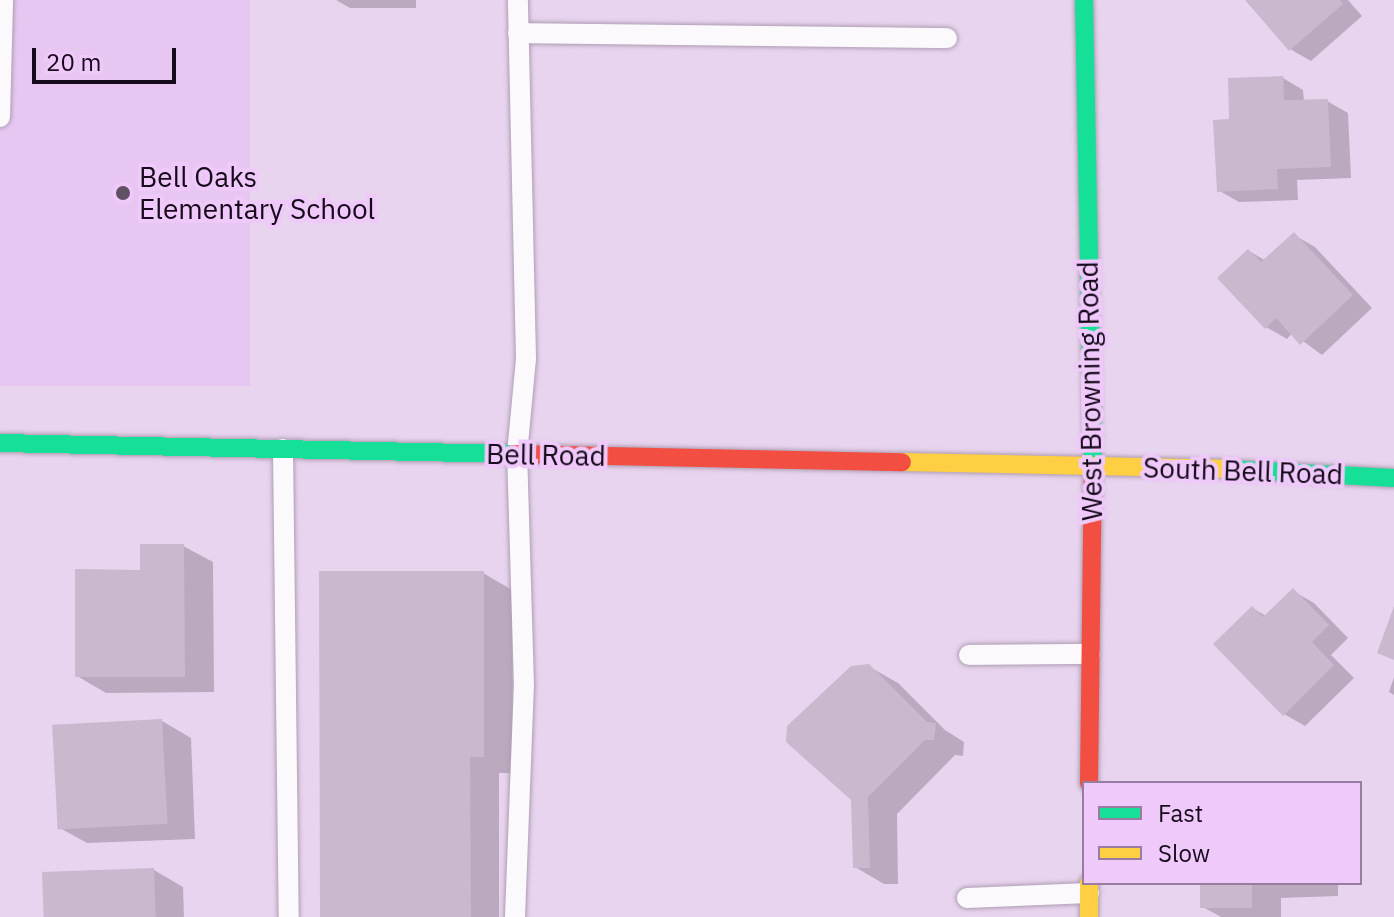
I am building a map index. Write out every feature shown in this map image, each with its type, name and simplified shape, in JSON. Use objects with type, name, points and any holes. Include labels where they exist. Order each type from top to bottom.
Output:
[{"type":"street","name":"West Browning Road","points":[[1084,0],[1093,468],[1089,781]]},
{"type":"street","name":"Bell Road","points":[[0,443],[1093,468]]},
{"type":"street","name":"South Bell Road","points":[[1093,468],[1319,471],[1394,478]]},
{"type":"street","points":[[1089,888],[1089,917]]},
{"type":"lane","points":[[0,117],[3,0]]},
{"type":"lane","points":[[515,917],[524,686],[517,454],[526,358],[518,0]]},
{"type":"lane","points":[[518,33],[947,38]]},
{"type":"lane","points":[[283,449],[289,917]]},
{"type":"lane","points":[[969,655],[1090,654]]},
{"type":"lane","points":[[967,898],[1089,888]]},
{"type":"shaded area","name":"Bell Oaks Elementary School","points":[[0,0],[250,0],[250,386],[0,386]]},
{"type":"building","points":[[1245,0],[1340,0],[1343,4],[1289,51]]},
{"type":"building","points":[[1283,76],[1284,100],[1328,99],[1331,167],[1277,169],[1278,189],[1217,192],[1213,120],[1229,119],[1228,78]]},
{"type":"building","points":[[1294,232],[1353,295],[1300,345],[1276,318],[1265,329],[1217,278],[1248,249],[1261,262]]},
{"type":"building","points":[[140,544],[184,544],[185,677],[75,677],[75,569],[140,570]]},
{"type":"building","points":[[319,571],[484,571],[484,757],[470,757],[471,917],[320,917]]},
{"type":"building","points":[[1293,588],[1329,625],[1312,642],[1334,665],[1283,716],[1213,644],[1252,606],[1263,617]]},
{"type":"building","points":[[1394,606],[1394,660],[1377,653]]},
{"type":"building","points":[[869,664],[927,722],[936,723],[934,740],[925,740],[868,797],[870,868],[853,868],[851,800],[786,742],[787,726],[851,666]]},
{"type":"building","points":[[162,719],[167,824],[58,830],[52,725]]},
{"type":"building","points":[[154,868],[156,917],[44,917],[42,872]]},
{"type":"building","points":[[1200,885],[1252,885],[1252,908],[1200,908]]},
{"type":"traffic: fast","points":[[1084,0],[1093,468]]},
{"type":"traffic: fast","points":[[0,443],[513,454]]},
{"type":"traffic: fast","points":[[1224,469],[1394,478]]},
{"type":"traffic: slow","points":[[902,462],[1224,469]]},
{"type":"traffic: slow","points":[[1089,885],[1089,917]]},
{"type":"traffic: jam","points":[[513,454],[902,462]]},
{"type":"traffic: jam","points":[[1089,781],[1093,468]]},
{"type":"place","name":"Bell Oaks Elementary School","points":[[123,193]]}]
